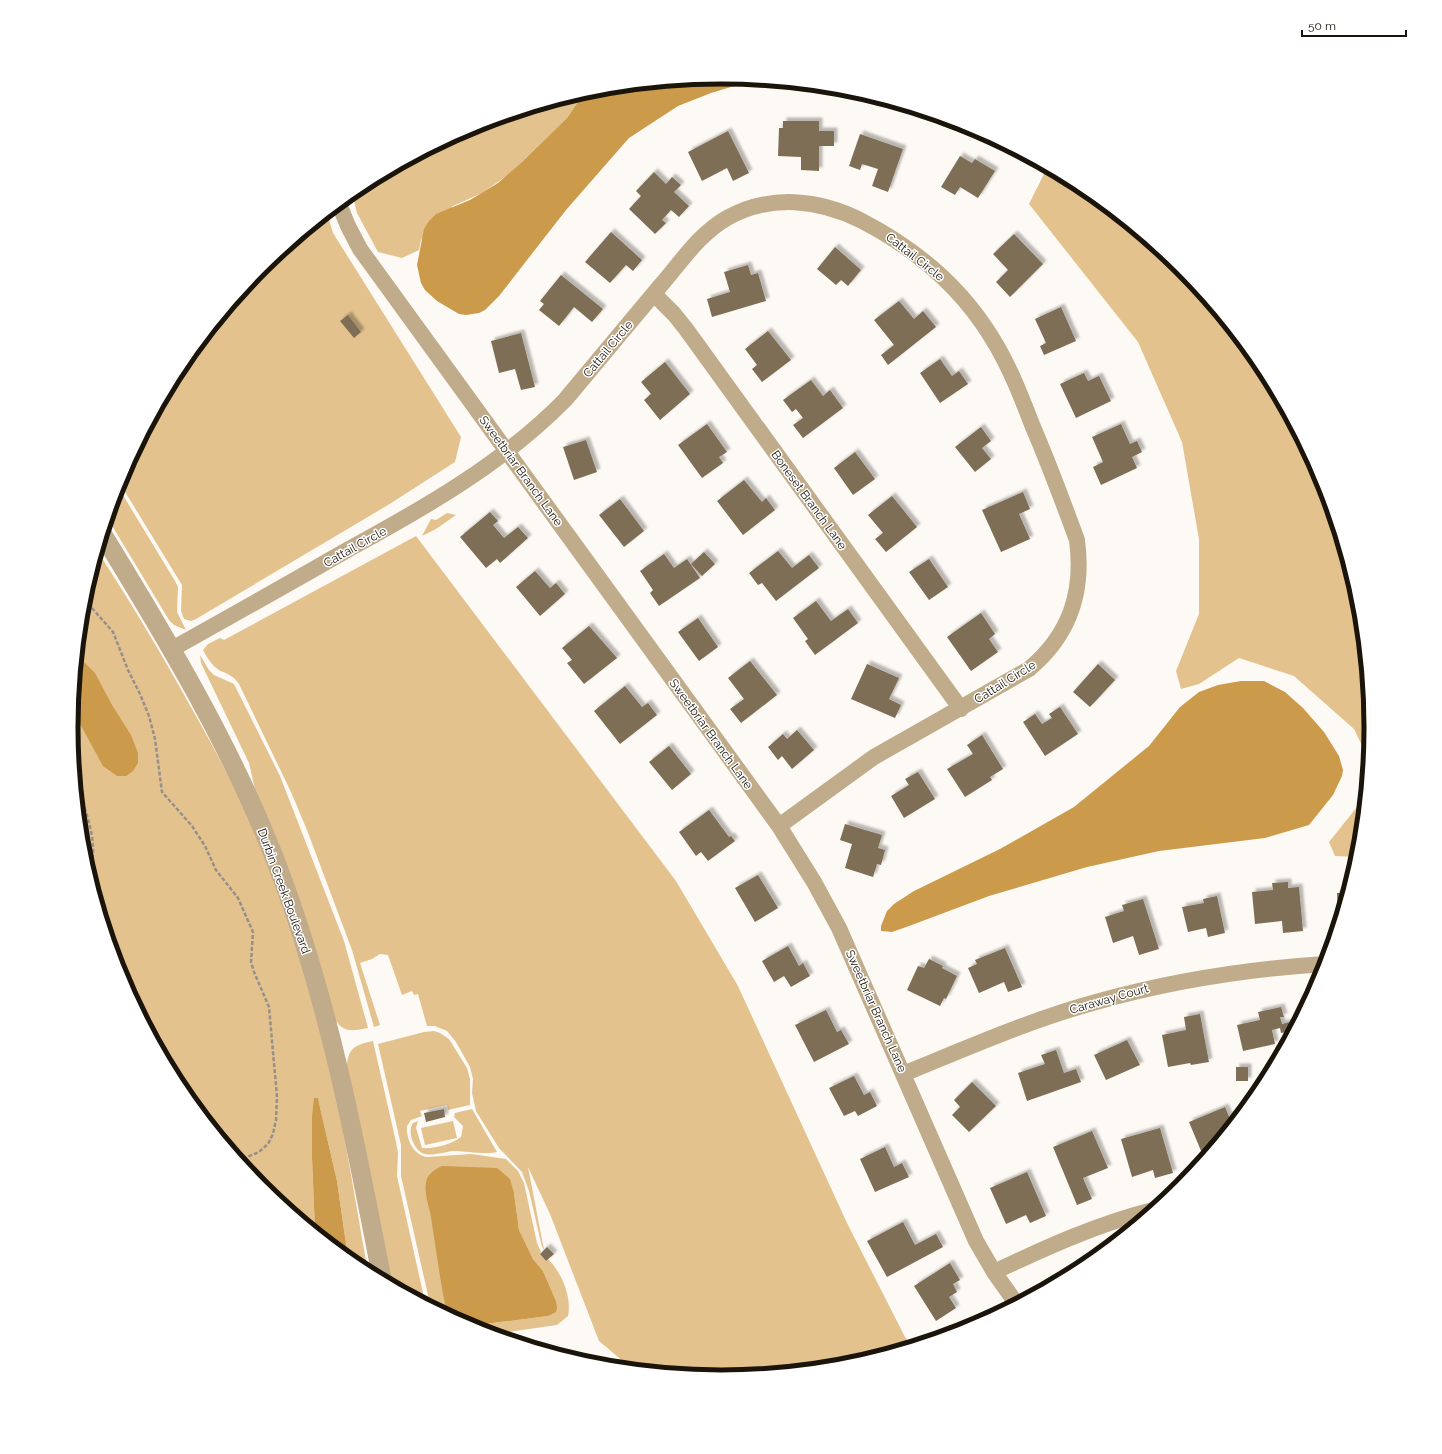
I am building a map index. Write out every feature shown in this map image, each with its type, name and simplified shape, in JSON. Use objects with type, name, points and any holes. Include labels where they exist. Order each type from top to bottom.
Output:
[{"type":"street","name":"Cattail Circle","points":[[172,649],[428,505],[506,451],[544,422],[565,400],[698,241],[725,219],[741,211],[769,203],[791,202],[808,203],[848,214],[884,233],[911,251],[942,277],[980,319],[1008,366],[1078,540],[1080,560],[1079,580],[1076,599],[1069,618],[1056,641],[1042,658],[1029,669],[961,709],[874,757],[779,826]]},
{"type":"street","name":"Sweetbriar Branch Lane","points":[[341,209],[360,249],[779,826],[814,882],[839,928],[976,1241],[994,1272],[1013,1299]]},
{"type":"street","name":"Boneset Branch Lane","points":[[654,294],[686,328],[961,709]]},
{"type":"street","name":"Durbin Creek Boulevard","points":[[106,540],[172,649],[216,727],[240,776],[276,862],[294,911],[317,986],[337,1060],[381,1272]]},
{"type":"street","name":"Caraway Court","points":[[904,1074],[1032,1022],[1103,1000],[1156,986],[1208,976],[1279,967],[1318,964]]},
{"type":"street","points":[[994,1272],[1047,1247],[1102,1225],[1141,1214]]},
{"type":"path","points":[[90,605],[113,632],[149,716],[155,739],[162,792],[192,826],[205,846],[216,870],[238,898],[253,932],[251,962],[269,1007],[277,1097],[276,1120],[273,1134],[268,1144],[259,1152],[244,1158]]},
{"type":"path","points":[[83,804],[89,822],[95,851],[93,863]]},
{"type":"shaded area","points":[[739,84],[711,93],[678,106],[629,138],[566,210],[499,296],[485,310],[479,313],[466,315],[459,314],[437,301],[425,290],[421,283],[417,265],[424,229],[429,221],[436,214],[470,200],[498,183],[521,163],[567,118],[579,100],[596,96],[679,85]]},
{"type":"shaded area","points":[[579,100],[567,118],[512,172],[482,193],[453,206],[421,240],[419,250],[402,258],[378,252],[357,213],[354,200],[400,170],[437,150],[514,118]]},
{"type":"shaded area","points":[[1045,172],[1078,192],[1112,217],[1176,272],[1231,336],[1256,370],[1298,443],[1330,520],[1342,561],[1352,602],[1363,685],[1363,749],[1354,729],[1294,676],[1239,658],[1199,684],[1181,689],[1176,671],[1199,614],[1199,539],[1182,442],[1138,342],[1029,204]]},
{"type":"shaded area","points":[[329,218],[333,233],[461,437],[455,462],[388,505],[191,621],[184,619],[181,611],[182,585],[124,490],[127,481],[144,443],[164,405],[186,370],[211,336],[266,272]]},
{"type":"shaded area","points":[[122,494],[178,587],[177,612],[186,630],[174,625],[169,620],[111,524]]},
{"type":"shaded area","points":[[447,513],[456,515],[436,529],[422,536],[431,519],[436,520]]},
{"type":"shaded area","points":[[416,536],[676,881],[738,986],[847,1223],[909,1342],[846,1358],[763,1369],[721,1370],[679,1369],[624,1362],[599,1341],[550,1214],[528,1167],[544,1250],[529,1191],[522,1172],[499,1148],[476,1111],[472,1093],[473,1079],[470,1067],[456,1042],[447,1031],[435,1026],[427,1026],[418,994],[414,995],[412,991],[402,995],[388,955],[380,954],[372,959],[360,963],[380,1025],[374,1027],[352,950],[307,830],[291,792],[239,684],[232,677],[214,666],[203,650],[208,644],[220,638],[224,640]]},
{"type":"shaded area","points":[[101,557],[170,669],[237,793],[260,845],[284,911],[312,1001],[326,1054],[346,1147],[367,1264],[347,1249],[337,1181],[319,1103],[312,1158],[315,1225],[266,1182],[211,1118],[186,1084],[144,1011],[112,934],[90,852],[79,769],[79,685],[90,602]]},
{"type":"shaded area","points":[[200,655],[209,670],[214,675],[234,684],[280,776],[344,941],[368,1028],[350,1030],[343,1028],[336,1021],[256,794],[249,763],[201,663]]},
{"type":"shaded area","points":[[82,660],[95,673],[112,705],[131,735],[138,753],[138,763],[133,771],[126,776],[117,776],[103,766],[78,720],[79,685]]},
{"type":"shaded area","points":[[1241,681],[1264,681],[1285,692],[1303,708],[1324,732],[1339,756],[1343,770],[1342,776],[1333,795],[1309,825],[1265,838],[1159,851],[1087,867],[989,896],[892,932],[881,931],[881,926],[887,911],[894,904],[914,891],[1000,849],[1074,807],[1149,746],[1180,707],[1199,692],[1218,685]]},
{"type":"shaded area","points":[[1359,805],[1351,857],[1335,856],[1329,842]]},
{"type":"shaded area","points":[[434,1031],[449,1039],[467,1068],[470,1079],[470,1105],[448,1110],[447,1105],[420,1111],[422,1116],[411,1120],[407,1126],[411,1146],[422,1156],[427,1157],[471,1154],[506,1159],[518,1171],[524,1183],[537,1243],[541,1252],[540,1254],[546,1261],[548,1259],[558,1271],[567,1293],[569,1301],[568,1316],[557,1325],[505,1332],[484,1324],[548,1316],[556,1301],[543,1271],[533,1259],[519,1230],[514,1193],[426,1195],[436,1239],[446,1308],[429,1300],[401,1176],[401,1145],[378,1044],[424,1032]]},
{"type":"shaded area","points":[[373,1041],[396,1142],[398,1153],[397,1176],[424,1297],[391,1279],[347,1069],[347,1062],[350,1052],[356,1046]]},
{"type":"shaded area","points":[[314,1098],[318,1098],[337,1181],[347,1249],[315,1225],[312,1117]]},
{"type":"shaded area","points":[[472,1109],[497,1152],[482,1153],[453,1151],[429,1155],[422,1153],[416,1147],[411,1135],[411,1126],[413,1123],[418,1121],[416,1128],[422,1148],[443,1146],[461,1137],[463,1126],[454,1117],[455,1113]]},
{"type":"shaded area","points":[[453,1121],[457,1138],[425,1145],[421,1128]]},
{"type":"shaded area","points":[[442,1166],[497,1168],[510,1179],[514,1193],[519,1230],[533,1259],[543,1271],[556,1301],[556,1312],[548,1316],[484,1324],[446,1308],[426,1192],[428,1177]]},
{"type":"building","points":[[783,121],[819,121],[819,131],[834,131],[834,146],[819,146],[819,171],[801,170],[801,157],[778,156],[779,128],[783,128]]},
{"type":"building","points":[[728,131],[749,173],[733,181],[727,168],[702,181],[688,152]]},
{"type":"building","points":[[860,134],[903,149],[888,192],[872,186],[878,169],[862,164],[860,170],[849,166]]},
{"type":"building","points":[[960,156],[972,163],[975,159],[995,171],[978,198],[960,187],[955,195],[941,187]]},
{"type":"building","points":[[654,172],[666,184],[672,177],[681,185],[674,192],[689,206],[679,217],[671,210],[662,220],[666,223],[655,234],[629,209],[641,196],[636,191]]},
{"type":"building","points":[[611,232],[642,260],[633,271],[626,265],[610,283],[585,262]]},
{"type":"building","points":[[1014,234],[1043,264],[1010,297],[996,282],[1008,270],[993,254]]},
{"type":"building","points":[[835,247],[861,270],[848,286],[841,280],[836,285],[817,269]]},
{"type":"building","points":[[748,265],[751,275],[758,273],[766,301],[712,317],[707,299],[730,292],[724,272]]},
{"type":"building","points":[[561,275],[603,309],[592,322],[574,307],[559,326],[539,310],[544,304],[540,301]]},
{"type":"building","points":[[899,301],[914,319],[923,311],[936,327],[888,365],[881,355],[894,345],[874,320]]},
{"type":"building","points":[[1061,307],[1076,341],[1044,355],[1040,346],[1046,343],[1035,319]]},
{"type":"building","points":[[348,315],[361,332],[354,338],[340,321]]},
{"type":"building","points":[[768,331],[791,360],[762,382],[752,369],[757,365],[745,349]]},
{"type":"building","points":[[521,333],[535,387],[521,390],[515,369],[499,373],[491,341]]},
{"type":"building","points":[[940,359],[952,376],[959,371],[968,384],[940,403],[920,373]]},
{"type":"building","points":[[665,362],[690,394],[660,420],[644,400],[651,394],[641,382]]},
{"type":"building","points":[[1084,373],[1088,381],[1099,376],[1111,401],[1076,418],[1060,384]]},
{"type":"building","points":[[811,380],[823,396],[830,390],[843,408],[803,438],[793,425],[803,418],[796,409],[792,412],[783,400]]},
{"type":"building","points":[[707,424],[727,452],[719,457],[723,463],[702,478],[678,445]]},
{"type":"building","points":[[1121,424],[1130,444],[1137,441],[1142,452],[1132,457],[1137,468],[1101,485],[1093,467],[1103,462],[1092,437]]},
{"type":"building","points":[[981,427],[991,441],[982,448],[991,459],[975,472],[955,447]]},
{"type":"building","points":[[586,440],[597,472],[574,480],[563,447]]},
{"type":"building","points":[[855,452],[875,479],[853,495],[834,468]]},
{"type":"building","points":[[744,480],[762,502],[766,498],[775,510],[743,535],[717,501]]},
{"type":"building","points":[[1023,492],[1030,509],[1019,514],[1030,539],[1001,552],[982,510]]},
{"type":"building","points":[[892,496],[917,527],[886,552],[875,539],[883,533],[868,515]]},
{"type":"building","points":[[620,499],[644,531],[624,547],[599,515]]},
{"type":"building","points":[[490,512],[498,521],[493,525],[504,538],[518,527],[528,538],[500,563],[497,559],[486,568],[460,537]]},
{"type":"building","points":[[778,551],[792,568],[809,555],[819,568],[776,601],[762,583],[758,585],[749,573]]},
{"type":"building","points":[[704,552],[715,564],[702,576],[691,564]]},
{"type":"building","points":[[664,554],[674,568],[687,559],[700,578],[659,606],[650,593],[653,590],[640,571]]},
{"type":"building","points":[[929,559],[948,587],[929,600],[909,572]]},
{"type":"building","points":[[535,571],[550,588],[556,583],[565,594],[540,616],[516,587]]},
{"type":"building","points":[[816,601],[831,621],[848,609],[858,623],[815,655],[805,641],[808,639],[793,618]]},
{"type":"building","points":[[981,613],[995,634],[989,639],[998,652],[971,671],[947,637]]},
{"type":"building","points":[[698,618],[718,647],[699,661],[678,632]]},
{"type":"building","points":[[589,626],[617,658],[584,684],[567,663],[572,660],[562,648]]},
{"type":"building","points":[[750,661],[777,695],[741,723],[730,709],[744,699],[728,678]]},
{"type":"building","points":[[867,664],[899,678],[889,699],[901,705],[895,718],[851,699]]},
{"type":"building","points":[[1098,664],[1115,680],[1090,707],[1073,692]]},
{"type":"building","points":[[625,686],[642,707],[648,703],[657,715],[620,744],[594,711]]},
{"type":"building","points":[[1060,707],[1078,734],[1045,756],[1023,722],[1035,714],[1042,724],[1052,718],[1049,714]]},
{"type":"building","points":[[797,730],[814,750],[792,769],[782,756],[778,760],[768,747],[783,734],[787,739]]},
{"type":"building","points":[[982,735],[1003,769],[990,777],[992,780],[965,797],[947,769],[973,754],[967,745]]},
{"type":"building","points":[[669,746],[691,774],[672,790],[649,762]]},
{"type":"building","points":[[918,772],[935,799],[904,818],[891,796],[909,785],[905,779]]},
{"type":"building","points":[[709,810],[729,837],[731,836],[735,841],[708,861],[701,852],[696,856],[679,832]]},
{"type":"building","points":[[845,824],[882,835],[878,848],[885,850],[881,865],[877,864],[873,877],[845,868],[852,844],[840,840]]},
{"type":"building","points":[[758,875],[778,908],[755,922],[735,888]]},
{"type":"building","points":[[1288,882],[1288,888],[1299,887],[1303,931],[1283,933],[1282,921],[1255,924],[1252,892],[1273,890],[1272,883]]},
{"type":"building","points":[[1337,893],[1342,893],[1338,908]]},
{"type":"building","points":[[1217,896],[1225,933],[1208,937],[1206,928],[1188,932],[1182,907],[1204,903],[1203,899]]},
{"type":"building","points":[[1143,899],[1159,949],[1139,955],[1133,936],[1113,943],[1105,917],[1124,911],[1122,905]]},
{"type":"building","points":[[788,946],[799,966],[803,963],[810,976],[791,987],[784,976],[774,982],[762,961]]},
{"type":"building","points":[[1005,948],[1022,987],[1008,992],[1004,982],[979,993],[968,968],[977,964],[975,960]]},
{"type":"building","points":[[929,959],[943,966],[942,968],[957,976],[946,999],[944,998],[940,1006],[907,990],[918,966],[924,968]]},
{"type":"building","points":[[1281,1007],[1284,1017],[1280,1017],[1282,1024],[1290,1022],[1291,1025],[1287,1032],[1281,1033],[1280,1028],[1272,1030],[1275,1044],[1243,1051],[1237,1025],[1260,1020],[1258,1012]]},
{"type":"building","points":[[826,1010],[837,1032],[841,1030],[849,1044],[814,1062],[795,1025]]},
{"type":"building","points":[[1200,1014],[1209,1062],[1191,1065],[1190,1063],[1168,1067],[1162,1035],[1186,1030],[1184,1017]]},
{"type":"building","points":[[1127,1040],[1140,1065],[1106,1080],[1094,1055]]},
{"type":"building","points":[[1056,1050],[1064,1073],[1076,1069],[1081,1082],[1027,1101],[1018,1073],[1045,1064],[1041,1055]]},
{"type":"building","points":[[1236,1067],[1248,1067],[1248,1081],[1236,1081]]},
{"type":"building","points":[[854,1076],[864,1095],[870,1092],[877,1106],[858,1116],[855,1111],[844,1116],[829,1088]]},
{"type":"building","points":[[972,1082],[996,1106],[969,1132],[952,1115],[960,1107],[954,1100]]},
{"type":"building","points":[[1225,1107],[1230,1119],[1202,1153],[1189,1122]]},
{"type":"building","points":[[444,1109],[445,1117],[426,1122],[424,1113]]},
{"type":"building","points":[[1160,1128],[1173,1173],[1155,1178],[1153,1170],[1132,1177],[1121,1139]]},
{"type":"building","points":[[1092,1131],[1108,1168],[1083,1178],[1092,1199],[1077,1205],[1053,1147]]},
{"type":"building","points":[[885,1147],[894,1167],[902,1163],[909,1177],[875,1192],[860,1159]]},
{"type":"building","points":[[1027,1172],[1046,1216],[1030,1223],[1026,1215],[1006,1224],[990,1188]]},
{"type":"building","points":[[903,1222],[915,1245],[936,1234],[943,1247],[887,1277],[867,1241]]},
{"type":"building","points":[[547,1247],[554,1254],[546,1261],[540,1254]]},
{"type":"building","points":[[950,1263],[960,1280],[953,1284],[957,1292],[949,1297],[956,1308],[936,1321],[914,1286]]}]
